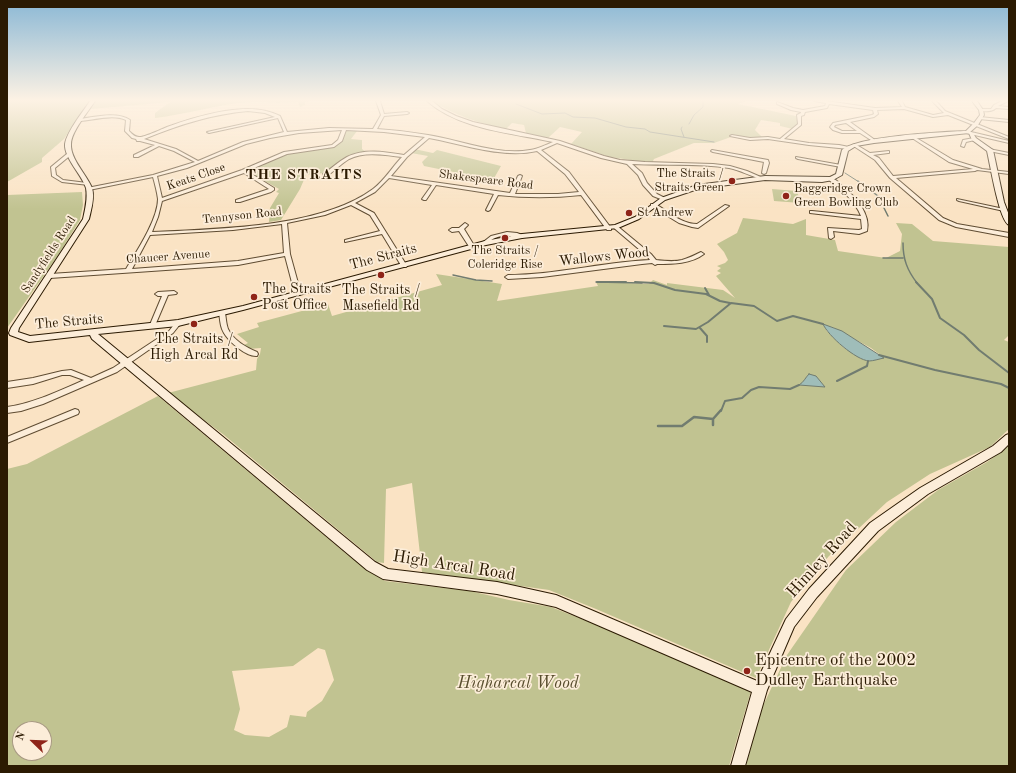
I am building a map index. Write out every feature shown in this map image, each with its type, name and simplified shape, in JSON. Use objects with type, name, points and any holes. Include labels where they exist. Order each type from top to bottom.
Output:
[{"type":"street","points":[[71,137],[68,144],[70,154],[88,186]]},
{"type":"street","points":[[134,137],[138,140],[175,150],[198,162]]},
{"type":"street","points":[[138,140],[146,137]]},
{"type":"street","points":[[70,154],[53,168],[54,176],[62,181],[88,186],[175,171],[253,141],[269,137]]},
{"type":"street","name":"Keats Close","points":[[160,200],[244,171],[286,153],[332,146],[340,141],[341,137]]},
{"type":"street","name":"Tennyson Road","points":[[148,234],[265,226],[321,214],[352,203],[374,190],[388,177],[405,156],[427,137]]},
{"type":"street","points":[[433,137],[502,153],[538,150],[556,142]]},
{"type":"street","points":[[533,137],[556,142],[610,159],[626,162],[717,164],[762,176],[767,163],[766,161],[720,154],[713,151]]},
{"type":"street","points":[[744,137],[750,139],[764,138],[851,147],[870,154],[877,159],[892,177],[941,220],[956,225],[1009,235]]},
{"type":"street","points":[[781,140],[784,137]]},
{"type":"street","points":[[868,137],[874,141]]},
{"type":"street","points":[[832,237],[830,229],[863,232],[866,225],[855,201],[843,187],[831,179],[838,175],[844,153],[851,147],[874,141],[912,137]]},
{"type":"street","points":[[913,137],[951,161],[982,170]]},
{"type":"street","points":[[963,146],[964,141],[968,137]]},
{"type":"street","points":[[973,137],[990,150],[1009,154]]},
{"type":"street","points":[[982,137],[1009,142]]},
{"type":"street","points":[[131,156],[136,156],[158,145]]},
{"type":"street","points":[[538,150],[567,173],[612,228],[649,255],[654,263]]},
{"type":"street","points":[[990,150],[1001,202],[1009,223]]},
{"type":"street","points":[[870,154],[888,152]]},
{"type":"street","points":[[324,176],[350,157],[360,154],[380,153],[405,156]]},
{"type":"street","points":[[798,158],[841,166]]},
{"type":"street","points":[[626,162],[640,174],[645,184],[655,195],[663,199]]},
{"type":"street","points":[[892,177],[982,170],[1009,173]]},
{"type":"street","points":[[237,202],[272,189],[244,171]]},
{"type":"street","points":[[128,271],[148,234],[160,200],[155,175]]},
{"type":"street","points":[[512,195],[520,176]]},
{"type":"street","name":"The Straits","points":[[13,333],[29,339],[178,324],[298,294],[485,243],[522,236],[612,228],[637,218],[663,199],[697,187],[754,179],[762,176],[822,180],[831,179]]},
{"type":"street","name":"Shakespeare Road","points":[[388,177],[435,183],[497,194],[561,196],[582,193]]},
{"type":"street","points":[[424,200],[435,183]]},
{"type":"street","name":"Sandyfields Road","points":[[13,333],[21,318],[86,219],[89,204],[88,186]]},
{"type":"street","points":[[488,211],[497,194]]},
{"type":"street","points":[[959,200],[1004,210]]},
{"type":"street","points":[[352,203],[370,212],[404,266]]},
{"type":"street","points":[[653,205],[687,225],[694,226],[698,226],[726,206]]},
{"type":"street","points":[[715,207],[721,210]]},
{"type":"street","points":[[812,212],[863,218]]},
{"type":"street","points":[[284,222],[287,254],[298,294]]},
{"type":"street","points":[[452,230],[463,227],[472,247]]},
{"type":"street","points":[[344,241],[384,232]]},
{"type":"street","name":"Chaucer Avenue","points":[[50,276],[238,263],[287,254]]},
{"type":"street","name":"Wallows Wood","points":[[507,278],[530,278],[643,262],[674,263],[691,259],[701,254]]},
{"type":"street","points":[[158,294],[174,292]]},
{"type":"street","points":[[152,327],[166,294]]},
{"type":"street","points":[[222,313],[225,330],[229,336],[249,354]]},
{"type":"street","points":[[7,410],[34,404],[127,363],[171,332],[178,324]]},
{"type":"street","name":"High Arcal Road","points":[[94,333],[95,337],[371,566],[387,575],[497,588],[556,601],[760,689]]},
{"type":"street","points":[[7,385],[33,381],[70,372],[90,380]]},
{"type":"street","points":[[7,440],[67,419],[75,412]]},
{"type":"street","name":"Himley Road","points":[[738,766],[760,689],[790,623],[821,583],[874,527],[924,491],[997,449],[1009,438]]},
{"type":"green space","points":[[7,137],[65,137],[42,158],[42,162],[7,182]]},
{"type":"green space","points":[[341,137],[352,137],[351,139],[362,140],[362,149],[366,152],[358,154],[324,173],[306,175],[300,189],[281,220],[269,222],[270,208],[279,193],[276,192],[279,189],[247,171],[287,153],[334,146]]},
{"type":"green space","points":[[577,137],[731,137],[714,143],[694,143],[654,159],[652,163],[610,157],[571,144]]},
{"type":"green space","points":[[732,137],[762,137],[752,140]]},
{"type":"green space","points":[[414,149],[433,153],[437,150],[501,166],[493,180],[424,166],[422,162],[428,156],[411,153]]},
{"type":"green space","name":"Baggeridge Crown Green Bowling Club","points":[[772,189],[797,191],[801,203],[774,201]]},
{"type":"green space","points":[[82,192],[83,205],[80,220],[57,257],[7,328],[7,195]]},
{"type":"green space","points":[[743,218],[793,224],[806,219],[806,235],[835,240],[838,251],[886,258],[900,251],[902,234],[896,223],[912,224],[933,241],[1009,247],[1009,335],[1004,340],[1009,342],[1009,429],[990,447],[930,474],[887,502],[829,556],[791,602],[756,678],[549,590],[422,572],[412,483],[386,489],[384,563],[377,562],[224,435],[168,393],[256,370],[257,359],[261,348],[248,349],[244,345],[248,343],[237,334],[259,327],[257,323],[328,304],[332,316],[442,285],[436,274],[502,284],[497,301],[598,286],[596,282],[649,284],[653,280],[667,285],[667,283],[723,290],[735,298],[716,276],[721,273],[717,271],[721,268],[717,266],[728,260],[724,252],[717,244],[737,233]],"holes":[[[832,327],[871,348],[883,357],[844,348],[826,330]]]},
{"type":"green space","name":"Higharcal Wood","points":[[158,396],[350,557],[385,581],[470,591],[509,600],[551,607],[625,636],[751,691],[729,766],[7,766],[7,469],[27,464]],"holes":[[[318,648],[325,650],[334,680],[322,701],[307,712],[306,717],[290,715],[287,727],[269,737],[245,735],[234,730],[240,709],[232,671],[293,666]]]},
{"type":"green space","points":[[1009,446],[1009,766],[746,766],[761,710],[787,655],[846,570],[896,522],[938,490],[987,462]]},
{"type":"water","points":[[823,324],[842,331],[884,358],[869,361],[863,360],[836,341]]},
{"type":"water","points":[[809,374],[816,376],[825,387],[799,385]]},
{"type":"waterway","points":[[682,137],[714,142]]},
{"type":"waterway","points":[[845,173],[859,182]]},
{"type":"waterway","points":[[858,181],[878,196],[888,216]]},
{"type":"waterway","points":[[903,243],[906,264],[917,283]]},
{"type":"waterway","points":[[883,258],[903,258]]},
{"type":"waterway","points":[[453,275],[476,280],[492,281]]},
{"type":"waterway","points":[[596,282],[642,283]]},
{"type":"waterway","points":[[597,282],[626,282]]},
{"type":"waterway","points":[[635,282],[654,283],[675,290],[706,294],[720,301],[730,303]]},
{"type":"waterway","points":[[916,282],[932,299],[940,318],[964,335],[979,350],[1009,373]]},
{"type":"waterway","points":[[705,288],[709,295]]},
{"type":"waterway","points":[[664,326],[696,329],[708,322],[731,303],[754,306],[777,321],[793,316],[823,324]]},
{"type":"waterway","points":[[700,328],[707,336],[707,342]]},
{"type":"waterway","points":[[879,355],[935,370],[1001,384],[1009,388]]},
{"type":"waterway","points":[[837,381],[867,366],[868,361]]},
{"type":"waterway","points":[[721,411],[725,401],[742,398],[751,390],[759,387],[790,389],[799,385]]},
{"type":"waterway","points":[[713,419],[721,410]]},
{"type":"waterway","points":[[658,426],[682,426],[694,417],[713,419]]},
{"type":"waterway","points":[[713,419],[713,425]]},
{"type":"place","name":"The Straits / Straits Green","points":[[732,181]]},
{"type":"place","name":"Baggeridge Crown Green Bowling Club","points":[[786,196]]},
{"type":"place","name":"St Andrew","points":[[629,213]]},
{"type":"place","name":"The Straits / Coleridge Rise","points":[[505,238]]},
{"type":"place","name":"The Straits / Masefield Rd","points":[[381,275]]},
{"type":"place","name":"The Straits Post Office","points":[[254,297]]},
{"type":"place","name":"The Straits / High Arcal Rd","points":[[194,324]]},
{"type":"place","name":"Epicentre of the 2002 Dudley Earthquake","points":[[747,671]]},
{"type":"district","name":"THE STRAITS","points":[[304,175]]}]
